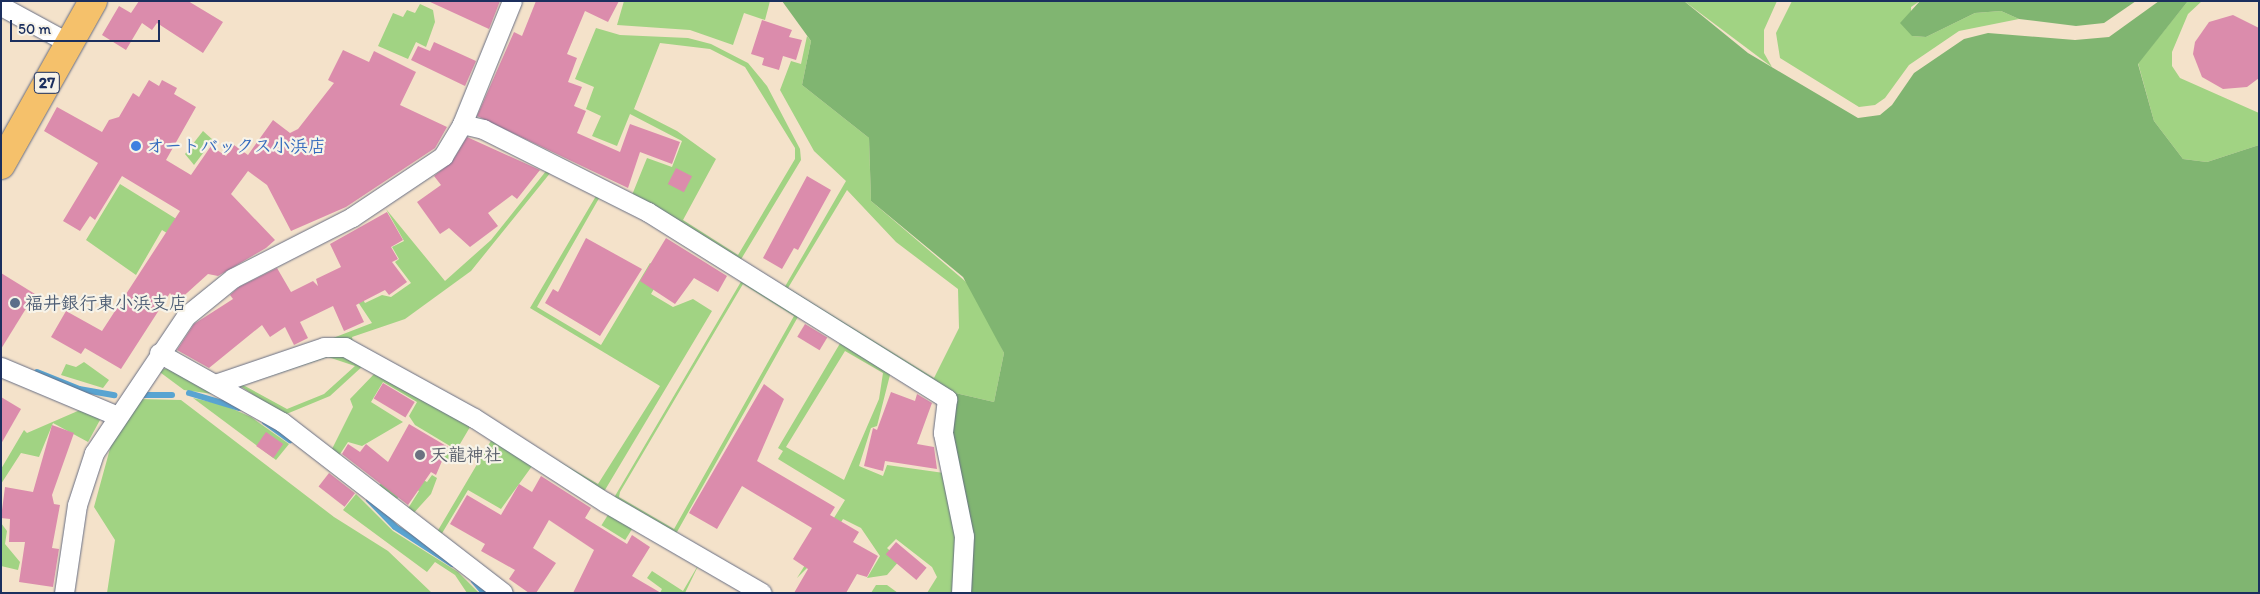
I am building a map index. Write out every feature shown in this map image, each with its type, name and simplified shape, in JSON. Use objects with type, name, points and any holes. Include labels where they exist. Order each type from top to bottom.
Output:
[{"type":"highway","name":"27","points":[[1,165],[92,1]]},
{"type":"street","points":[[64,593],[84,476],[115,415],[159,353],[209,294],[390,194],[443,156],[462,124],[512,1]]},
{"type":"street","points":[[1,6],[69,43]]},
{"type":"street","points":[[462,124],[518,145],[648,212],[946,399],[943,434],[964,536],[961,593]]},
{"type":"street","points":[[218,382],[324,347],[345,347],[474,418],[605,502],[762,593]]},
{"type":"street","points":[[159,353],[218,382],[282,422],[374,491],[408,522],[486,575],[503,593]]},
{"type":"street","points":[[1,367],[115,415]]},
{"type":"green space","points":[[624,1],[770,1],[765,20],[744,13],[733,45],[690,30],[617,25]]},
{"type":"green space","points":[[782,1],[1684,1],[1748,53],[1858,118],[1880,115],[1892,105],[1914,73],[1964,39],[1988,33],[2075,40],[2109,37],[2159,1],[2188,1],[2138,64],[2154,121],[2183,159],[2207,162],[2259,145],[2259,593],[964,593],[952,459],[951,392],[994,402],[1004,353],[963,277],[871,201],[869,138],[802,85],[811,41]]},
{"type":"green space","points":[[1684,1],[1777,1],[1764,30],[1764,53],[1772,67]]},
{"type":"green space","points":[[1792,1],[1920,1],[1911,7],[1912,36],[1926,37],[1975,13],[2001,11],[2019,19],[1959,31],[1909,65],[1885,98],[1875,105],[1859,107],[1780,58],[1776,33]]},
{"type":"green space","points":[[1920,1],[2136,1],[2104,23],[2076,26],[2019,19],[2001,11],[1975,13],[1926,37],[1912,36],[1900,23]]},
{"type":"green space","points":[[2188,1],[2202,1],[2188,14],[2172,52],[2172,66],[2180,78],[2259,113],[2259,145],[2207,162],[2183,159],[2154,121],[2138,63]]},
{"type":"green space","points":[[420,4],[433,10],[435,22],[426,47],[416,42],[408,59],[378,46],[393,13],[403,17],[407,10],[415,13]]},
{"type":"green space","points":[[596,28],[620,35],[688,38],[711,44],[748,63],[767,86],[800,149],[801,160],[740,261],[632,195],[647,158],[672,167],[682,141],[630,114],[617,146],[592,136],[601,116],[586,109],[594,87],[575,79]],"holes":[[[660,43],[710,49],[745,67],[795,148],[795,159],[738,255],[683,220],[716,159],[677,131],[634,109]]]},
{"type":"green space","points":[[807,36],[811,41],[802,85],[869,138],[871,201],[972,287],[1004,353],[994,402],[951,392],[783,290],[846,181],[814,151],[780,90],[791,61],[801,64]],"holes":[[[847,190],[896,242],[958,289],[959,328],[934,378],[788,288]]]},
{"type":"green space","points":[[203,131],[213,140],[194,165],[185,154]]},
{"type":"green space","points":[[550,166],[602,193],[537,307],[601,345],[650,263],[664,272],[651,294],[673,307],[693,299],[712,311],[605,490],[599,491],[333,338],[372,323],[356,299],[351,279],[365,303],[382,295],[391,297],[411,283],[395,262],[399,259],[392,247],[404,241],[386,209],[445,281],[491,240]],"holes":[[[551,172],[596,196],[530,308],[660,386],[598,484],[353,342],[352,337],[405,319],[471,271]]]},
{"type":"green space","points":[[120,184],[178,220],[183,243],[162,230],[136,275],[86,240]]},
{"type":"green space","points":[[742,280],[799,315],[677,532],[670,533],[614,501],[615,496]],"holes":[[[743,284],[794,316],[674,529],[619,497],[620,492]]]},
{"type":"green space","points":[[842,340],[891,371],[877,426],[871,428],[859,466],[883,476],[887,465],[944,473],[959,536],[956,593],[927,593],[937,577],[932,567],[896,539],[887,548],[900,560],[887,575],[867,578],[880,556],[861,528],[843,519],[823,552],[797,578],[845,500],[778,459],[783,451],[778,448]],"holes":[[[845,351],[883,373],[879,399],[844,480],[786,447]]]},
{"type":"green space","points":[[332,350],[365,364],[330,396],[284,415],[237,384]],"holes":[[[328,357],[355,366],[324,394],[287,409],[243,385]]]},
{"type":"green space","points":[[84,362],[109,380],[103,388],[61,375],[66,364],[76,367]]},
{"type":"green space","points":[[172,368],[220,395],[184,390],[157,370]]},
{"type":"green space","points":[[377,371],[535,462],[501,509],[468,490],[441,535],[437,532],[492,439],[470,427],[450,461],[444,457],[450,446],[415,425],[409,416],[417,402],[383,382],[371,402],[403,422],[362,446],[348,442],[338,457],[331,451],[353,407],[350,399]]},
{"type":"green space","points":[[193,398],[224,405],[251,417],[289,444],[276,460]]},
{"type":"green space","points":[[138,399],[181,400],[334,517],[388,551],[432,593],[107,593],[115,540],[94,507],[111,445]]},
{"type":"green space","points":[[87,407],[100,420],[88,442],[53,423],[39,457],[21,453],[1,484],[1,469],[24,430],[27,433]]},
{"type":"green space","points":[[396,465],[427,482],[432,475],[437,478],[431,494],[411,516],[407,510],[419,491],[407,483],[397,499],[378,487]]},
{"type":"green space","points":[[356,494],[393,531],[458,572],[479,593],[467,593],[455,575],[435,562],[427,572],[343,510]]},
{"type":"green space","points":[[611,510],[635,525],[625,540],[601,525]]},
{"type":"green space","points":[[1,523],[7,531],[5,544],[20,562],[18,570],[1,566]]},
{"type":"green space","points":[[700,562],[685,593],[660,593],[662,589],[647,578],[652,571],[683,591]]},
{"type":"green space","points":[[876,585],[887,585],[898,593],[871,593]]},
{"type":"building","points":[[139,1],[188,1],[223,22],[203,53],[157,23],[152,30],[142,23],[126,50],[102,35],[119,6],[131,13]]},
{"type":"building","points":[[428,1],[500,1],[489,29]]},
{"type":"building","points":[[536,1],[619,1],[608,22],[585,11],[567,54],[577,58],[568,82],[582,87],[574,106],[586,111],[577,133],[620,152],[630,124],[680,142],[672,164],[640,152],[628,188],[477,116],[514,32],[522,36]]},
{"type":"building","points":[[2233,15],[2259,28],[2259,78],[2247,87],[2223,89],[2202,77],[2193,54],[2195,42],[2209,22]]},
{"type":"building","points":[[762,20],[792,30],[789,37],[802,40],[796,60],[783,56],[779,70],[762,65],[764,58],[751,54]]},
{"type":"building","points":[[434,42],[476,61],[465,86],[411,60],[418,46],[430,51]]},
{"type":"building","points":[[343,50],[369,62],[374,51],[416,72],[400,105],[447,127],[435,148],[346,207],[291,231],[267,185],[248,171],[231,194],[275,240],[266,248],[218,276],[208,274],[177,302],[170,293],[121,369],[85,348],[81,354],[51,337],[66,311],[102,331],[180,211],[122,176],[95,220],[90,216],[80,231],[63,221],[98,163],[44,131],[57,107],[102,132],[109,120],[119,117],[133,93],[139,97],[149,80],[159,86],[162,80],[177,88],[174,94],[196,107],[166,160],[191,175],[211,146],[226,156],[234,145],[248,155],[273,120],[290,133],[298,129],[334,83],[328,80]]},
{"type":"building","points":[[467,137],[540,170],[517,199],[512,195],[488,213],[498,226],[470,247],[449,228],[440,234],[417,202],[441,185],[434,176],[452,162]]},
{"type":"building","points":[[676,168],[692,176],[684,192],[668,184]]},
{"type":"building","points":[[807,176],[831,190],[798,250],[794,248],[782,269],[763,258]]},
{"type":"building","points":[[387,212],[403,240],[391,247],[398,259],[392,262],[407,282],[389,295],[385,290],[356,305],[364,322],[344,331],[333,306],[300,322],[308,338],[294,345],[285,327],[270,337],[262,325],[209,368],[177,350],[194,324],[233,299],[230,295],[239,287],[277,268],[291,292],[313,281],[318,286],[316,279],[341,267],[330,244]]},
{"type":"building","points":[[586,238],[642,269],[600,336],[545,303],[553,289],[558,292]]},
{"type":"building","points":[[666,238],[727,276],[718,292],[694,278],[675,304],[640,281]]},
{"type":"building","name":"福井銀行東小浜支店","points":[[1,273],[35,294],[1,349]]},
{"type":"building","points":[[805,324],[827,337],[820,350],[797,337]]},
{"type":"building","points":[[383,383],[415,402],[405,417],[374,398]]},
{"type":"building","points":[[764,384],[784,399],[757,461],[835,507],[830,515],[859,532],[853,542],[878,556],[867,577],[857,574],[846,593],[794,593],[808,569],[793,559],[812,528],[742,486],[717,529],[689,513]]},
{"type":"building","points":[[891,392],[915,401],[917,394],[932,403],[917,444],[934,447],[937,469],[885,461],[883,471],[864,466],[873,428],[877,430]]},
{"type":"building","points":[[1,397],[21,409],[1,444]]},
{"type":"building","points":[[409,424],[448,447],[436,475],[431,472],[408,505],[342,454],[348,444],[360,452],[366,444],[388,462]]},
{"type":"building","points":[[52,425],[74,433],[52,495],[54,504],[60,505],[52,548],[59,549],[53,587],[19,582],[25,542],[9,542],[10,519],[1,518],[5,487],[33,492]]},
{"type":"building","points":[[266,432],[283,444],[273,458],[256,446]]},
{"type":"building","points":[[329,473],[355,493],[345,507],[319,486]]},
{"type":"building","points":[[541,476],[591,508],[585,518],[627,544],[632,535],[650,547],[632,576],[661,593],[573,593],[594,550],[549,520],[533,548],[556,563],[536,593],[529,593],[509,579],[515,570],[481,551],[485,544],[450,524],[467,495],[501,515],[519,484],[532,492]]},
{"type":"building","points":[[896,542],[927,568],[916,580],[886,554]]},
{"type":"waterway","points":[[37,372],[79,389],[114,395]]},
{"type":"waterway","points":[[189,393],[239,408]]},
{"type":"waterway","points":[[144,395],[172,395]]},
{"type":"waterway","points":[[265,422],[290,440]]},
{"type":"waterway","points":[[369,500],[395,527],[452,564]]},
{"type":"waterway","points":[[474,581],[484,593]]},
{"type":"place","name":"オートバックス小浜店","points":[[136,146]]},
{"type":"place","name":"福井銀行東小浜支店","points":[[15,303]]},
{"type":"place","name":"天龍神社","points":[[420,455]]}]
